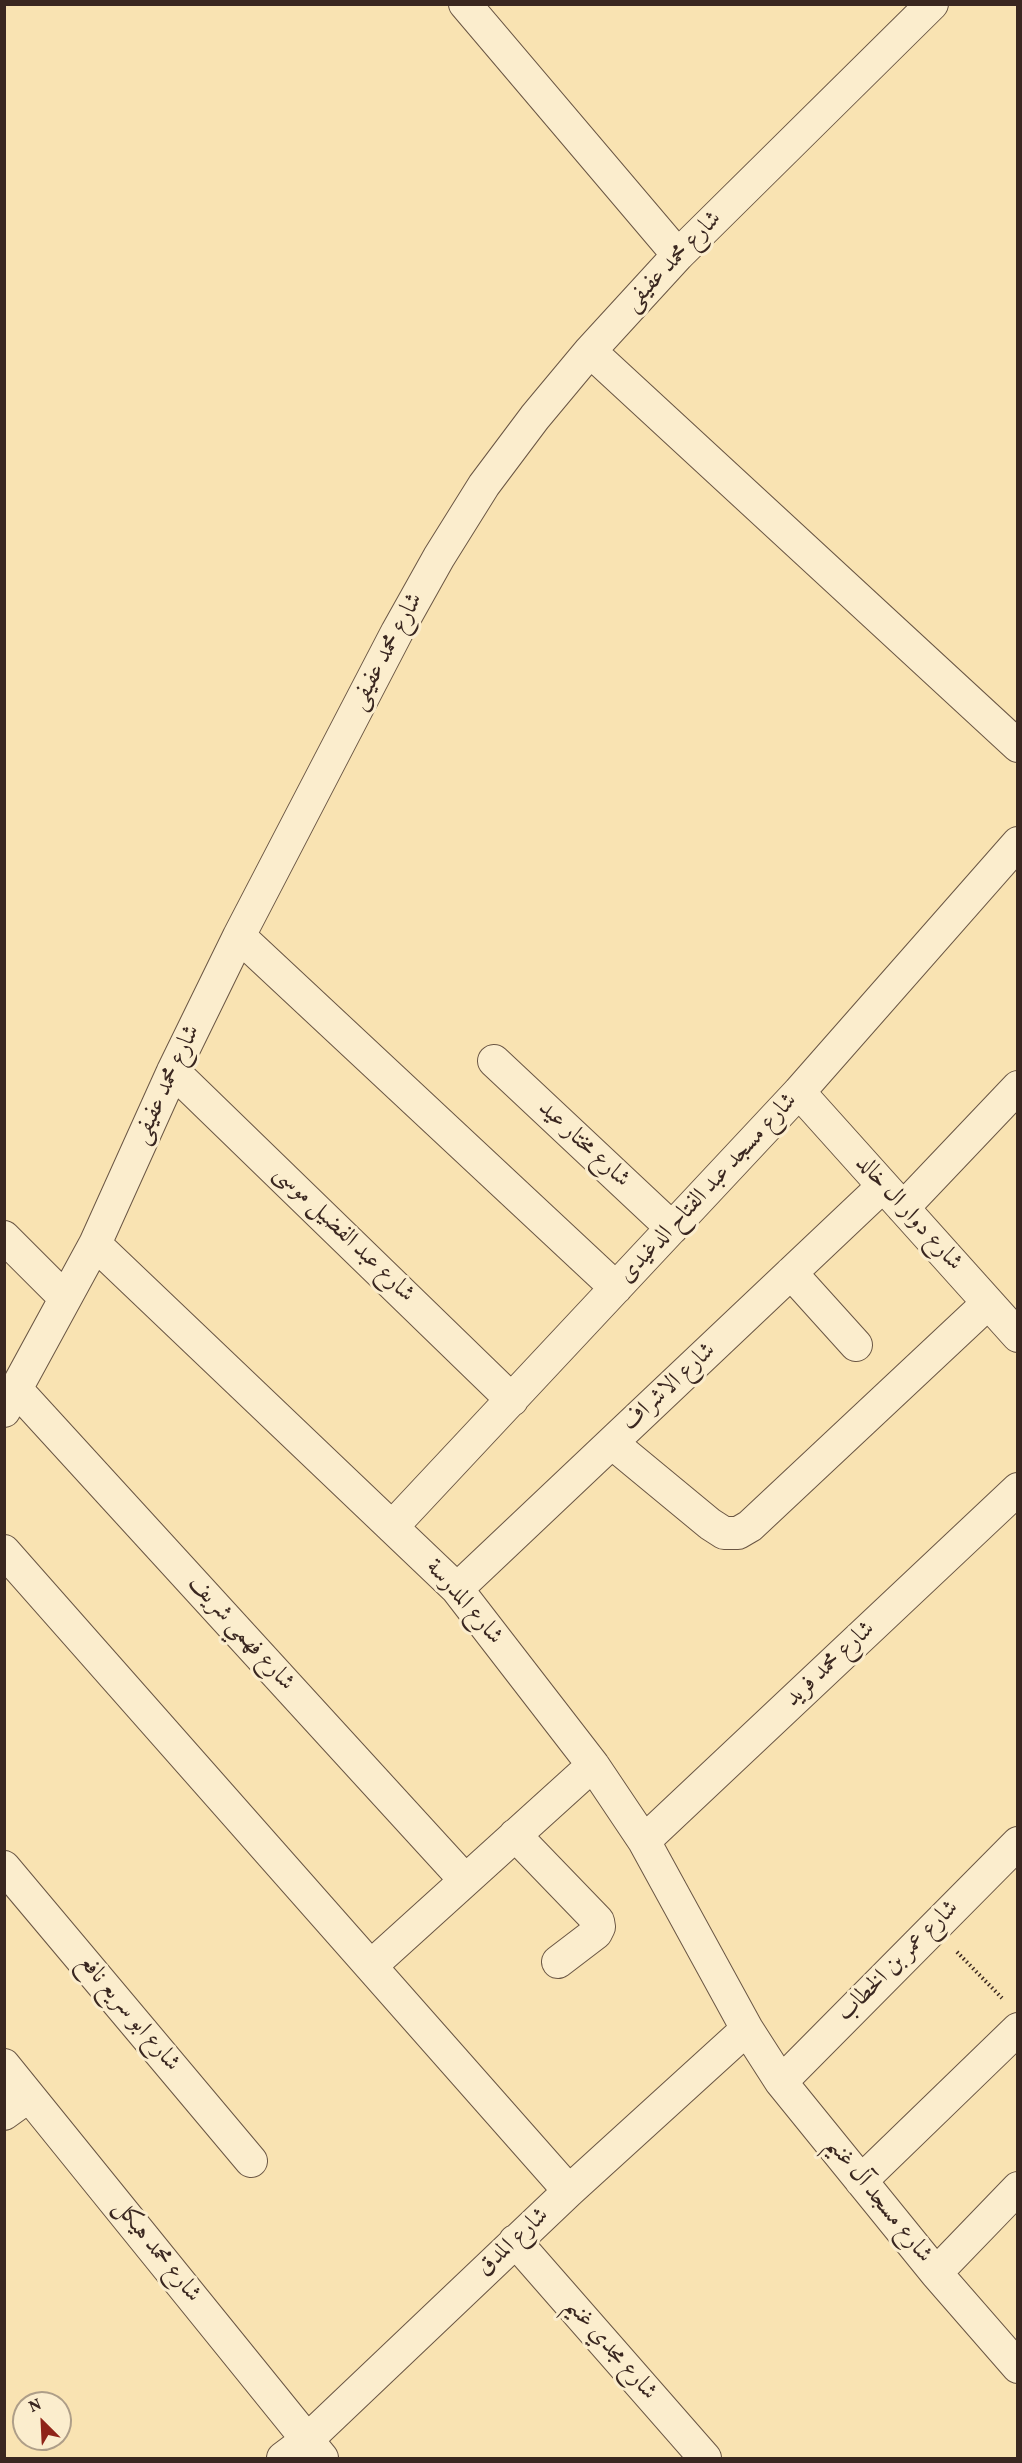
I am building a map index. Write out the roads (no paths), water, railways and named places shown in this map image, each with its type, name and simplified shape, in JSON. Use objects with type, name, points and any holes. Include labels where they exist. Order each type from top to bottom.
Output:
[{"type":"street","points":[[465,4],[678,255]]},
{"type":"street","name":"شارع محمد عفيفى","points":[[8,1403],[95,1244],[173,1071],[239,936],[397,632],[439,557],[484,485],[590,351],[678,255],[932,4]]},
{"type":"street","points":[[590,351],[1017,746]]},
{"type":"street","name":"شارع مسجد عبد الفتاح الدغيدى","points":[[392,1527],[799,1092],[1017,843]]},
{"type":"street","points":[[239,936],[616,1288]]},
{"type":"street","name":"شارع مختار عيد","points":[[494,1061],[672,1228]]},
{"type":"street","name":"شارع عبد الفضيل موسى","points":[[173,1071],[512,1400]]},
{"type":"street","name":"شارع الاشراف","points":[[457,1589],[791,1273],[893,1197],[1017,1087]]},
{"type":"street","name":"شارع دوار ال خالد","points":[[799,1092],[893,1197],[1006,1315]]},
{"type":"street","points":[[4,1237],[65,1298]]},
{"type":"street","name":"شارع المدرسة","points":[[95,1244],[457,1589],[593,1765],[644,1841],[747,2029]]},
{"type":"street","points":[[791,1273],[856,1345]]},
{"type":"street","points":[[612,1443],[710,1524],[724,1533],[738,1533],[750,1526],[1006,1315]]},
{"type":"street","name":"شارع فهمي شريف","points":[[8,1403],[465,1880]]},
{"type":"street","name":"شارع محمد فريد","points":[[644,1841],[1017,1489]]},
{"type":"street","points":[[4,1551],[569,2191]]},
{"type":"street","points":[[371,1966],[593,1765]]},
{"type":"street","points":[[515,1835],[598,1921],[596,1933],[558,1962]]},
{"type":"street","name":"شارع عمر بن الخطاب","points":[[782,2082],[1017,1843]]},
{"type":"street","name":"شارع ابو سريع نافع","points":[[4,1867],[251,2161]]},
{"type":"street","points":[[861,2181],[1013,2017]]},
{"type":"street","name":"شارع مسجد آل غنيم","points":[[747,2029],[782,2082],[861,2181],[1017,2367]]},
{"type":"street","name":"شارع المدق","points":[[304,2452],[515,2241],[747,2029]]},
{"type":"street","name":"شارع محمد هيكل","points":[[4,2065],[304,2452]]},
{"type":"street","points":[[4,2114],[29,2096]]},
{"type":"street","points":[[936,2273],[1017,2188]]},
{"type":"street","name":"شارع مجدي غنيم","points":[[515,2241],[705,2458]]}]
